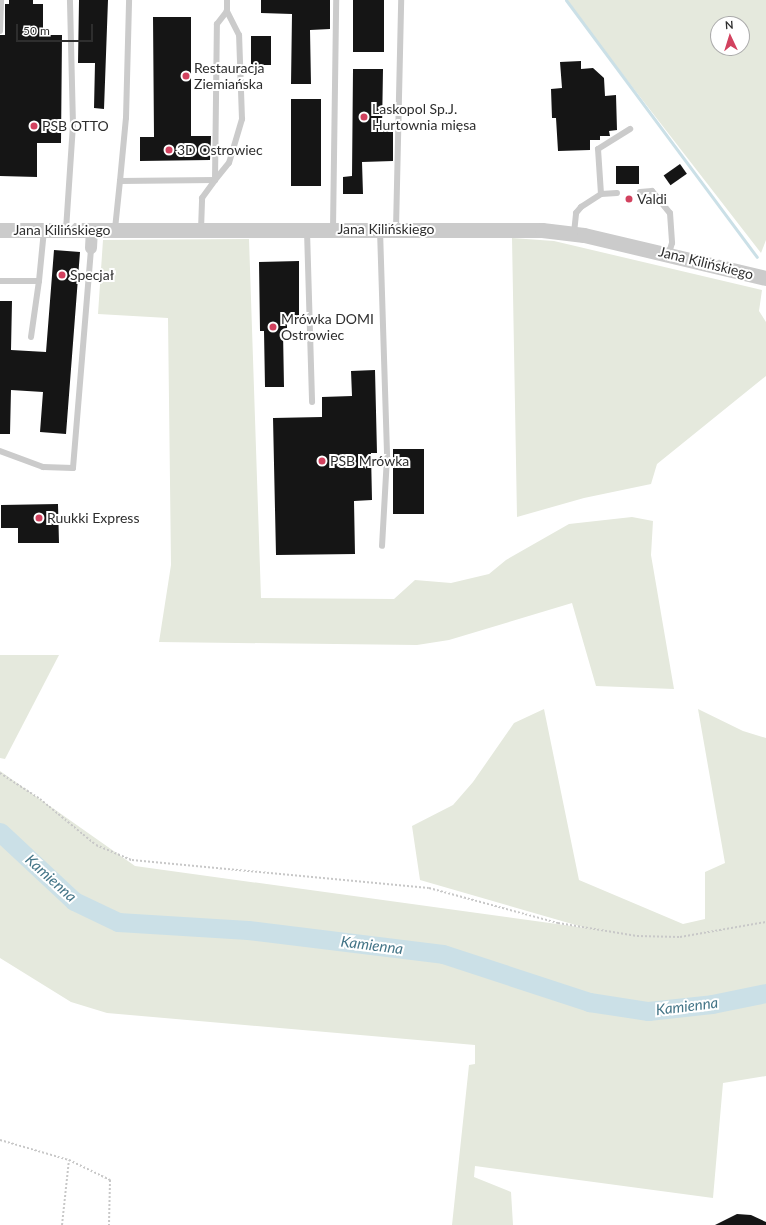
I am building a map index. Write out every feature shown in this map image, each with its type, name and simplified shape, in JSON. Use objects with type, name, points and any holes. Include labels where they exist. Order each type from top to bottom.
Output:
[{"type":"street","name":"Jana Kilińskiego","points":[[0,230],[511,228],[574,233],[669,253],[766,278]]},
{"type":"street","points":[[91,248],[92,229]]},
{"type":"lane","points":[[0,31],[1,0]]},
{"type":"lane","points":[[66,230],[73,125],[70,0]]},
{"type":"lane","points":[[115,230],[126,118],[129,0]]},
{"type":"lane","points":[[201,230],[202,198],[228,163],[242,119],[239,35],[227,11],[227,0]]},
{"type":"lane","points":[[332,229],[336,0]]},
{"type":"lane","points":[[396,229],[401,0]]},
{"type":"lane","points":[[215,180],[217,24],[227,11]]},
{"type":"lane","points":[[600,194],[598,149],[630,129]]},
{"type":"lane","points":[[120,181],[215,180]]},
{"type":"lane","points":[[640,192],[652,191],[670,213],[672,243],[669,253]]},
{"type":"lane","points":[[574,233],[576,214],[600,194],[617,193]]},
{"type":"lane","points":[[307,229],[312,402]]},
{"type":"lane","points":[[380,229],[387,457],[382,546]]},
{"type":"lane","points":[[32,337],[44,230]]},
{"type":"lane","points":[[0,451],[42,467],[73,468],[91,248]]},
{"type":"lane","points":[[0,281],[39,281]]},
{"type":"path","points":[[0,773],[40,799],[96,845],[132,860],[429,888],[558,923],[637,936],[680,937],[766,922]]},
{"type":"path","points":[[0,1140],[69,1160],[110,1180],[109,1225]]},
{"type":"path","points":[[62,1225],[69,1160]]},
{"type":"shaded area","points":[[565,0],[766,0],[766,240],[761,253]]},
{"type":"shaded area","points":[[512,238],[554,241],[762,290],[759,311],[766,322],[766,376],[657,464],[651,484],[584,498],[517,517]]},
{"type":"shaded area","points":[[249,239],[261,598],[394,599],[415,580],[451,583],[489,574],[506,560],[569,524],[632,517],[653,521],[651,555],[674,689],[596,686],[572,603],[449,640],[417,645],[159,642],[171,565],[168,318],[98,314],[103,240]]},
{"type":"shaded area","points":[[0,655],[59,655],[5,759],[0,758]]},
{"type":"shaded area","points":[[544,709],[579,880],[683,924],[705,919],[705,872],[725,863],[698,709],[743,731],[766,738],[766,1076],[723,1083],[713,1198],[475,1166],[474,1177],[511,1192],[513,1225],[452,1225],[469,1065],[475,1064],[475,1045],[107,1013],[71,1002],[0,958],[0,771],[135,866],[586,928],[420,880],[412,826],[453,805],[473,782],[514,723]]},
{"type":"building","points":[[9,0],[33,0],[33,4],[43,4],[43,35],[62,35],[61,143],[37,143],[37,177],[0,176],[0,35],[5,35],[5,4],[9,4]]},
{"type":"building","points":[[79,0],[108,0],[104,109],[94,108],[95,63],[78,63]]},
{"type":"building","points":[[261,0],[330,0],[330,29],[310,30],[311,84],[291,84],[292,14],[261,13]]},
{"type":"building","points":[[353,0],[384,0],[384,52],[353,52]]},
{"type":"building","points":[[153,17],[191,17],[191,136],[211,136],[210,160],[140,161],[140,137],[154,137]]},
{"type":"building","points":[[251,36],[271,36],[271,65],[251,65]]},
{"type":"building","points":[[581,61],[581,69],[593,68],[604,78],[605,96],[616,95],[617,130],[609,131],[610,136],[600,136],[600,140],[590,140],[590,150],[558,151],[556,118],[552,118],[551,89],[562,88],[560,62]]},
{"type":"building","points":[[353,69],[383,69],[382,130],[393,130],[393,161],[362,162],[363,194],[343,194],[343,177],[352,176]]},
{"type":"building","points":[[291,99],[321,99],[321,186],[291,186]]},
{"type":"building","points":[[680,164],[687,174],[670,185],[664,175]]},
{"type":"building","points":[[616,166],[639,166],[639,184],[616,184]]},
{"type":"building","points":[[54,250],[80,252],[66,434],[40,432],[43,392],[11,390],[10,434],[0,434],[0,301],[12,301],[11,350],[46,352]]},
{"type":"building","name":"Mrówka DOMI Ostrowiec","points":[[299,261],[299,317],[287,317],[287,331],[283,331],[284,387],[265,387],[264,331],[260,331],[259,262]]},
{"type":"building","name":"PSB Mrówka","points":[[375,370],[377,453],[371,453],[372,500],[354,501],[355,554],[276,555],[273,418],[322,417],[322,397],[352,396],[351,371]]},
{"type":"building","points":[[393,449],[424,449],[424,514],[393,514]]},
{"type":"building","points":[[58,504],[59,543],[18,543],[18,528],[1,528],[1,505]]},
{"type":"building","points":[[737,1214],[751,1215],[766,1222],[766,1225],[715,1225]]},
{"type":"waterway","points":[[566,0],[757,257]]},
{"type":"waterway","name":"Kamienna","points":[[0,832],[74,901],[118,922],[248,930],[443,954],[589,1002],[648,1011],[712,1004],[766,993]]},
{"type":"place","name":"Restauracja Ziemiańska","points":[[186,76]]},
{"type":"place","name":"Laskopol Sp.J. Hurtownia mięsa","points":[[364,117]]},
{"type":"place","name":"PSB OTTO","points":[[34,126]]},
{"type":"place","name":"3D Ostrowiec","points":[[169,150]]},
{"type":"place","name":"Valdi","points":[[629,199]]},
{"type":"place","name":"Specjał","points":[[62,275]]},
{"type":"place","name":"Mrówka DOMI Ostrowiec","points":[[273,327]]},
{"type":"place","name":"PSB Mrówka","points":[[322,461]]},
{"type":"place","name":"Ruukki Express","points":[[39,518]]}]
